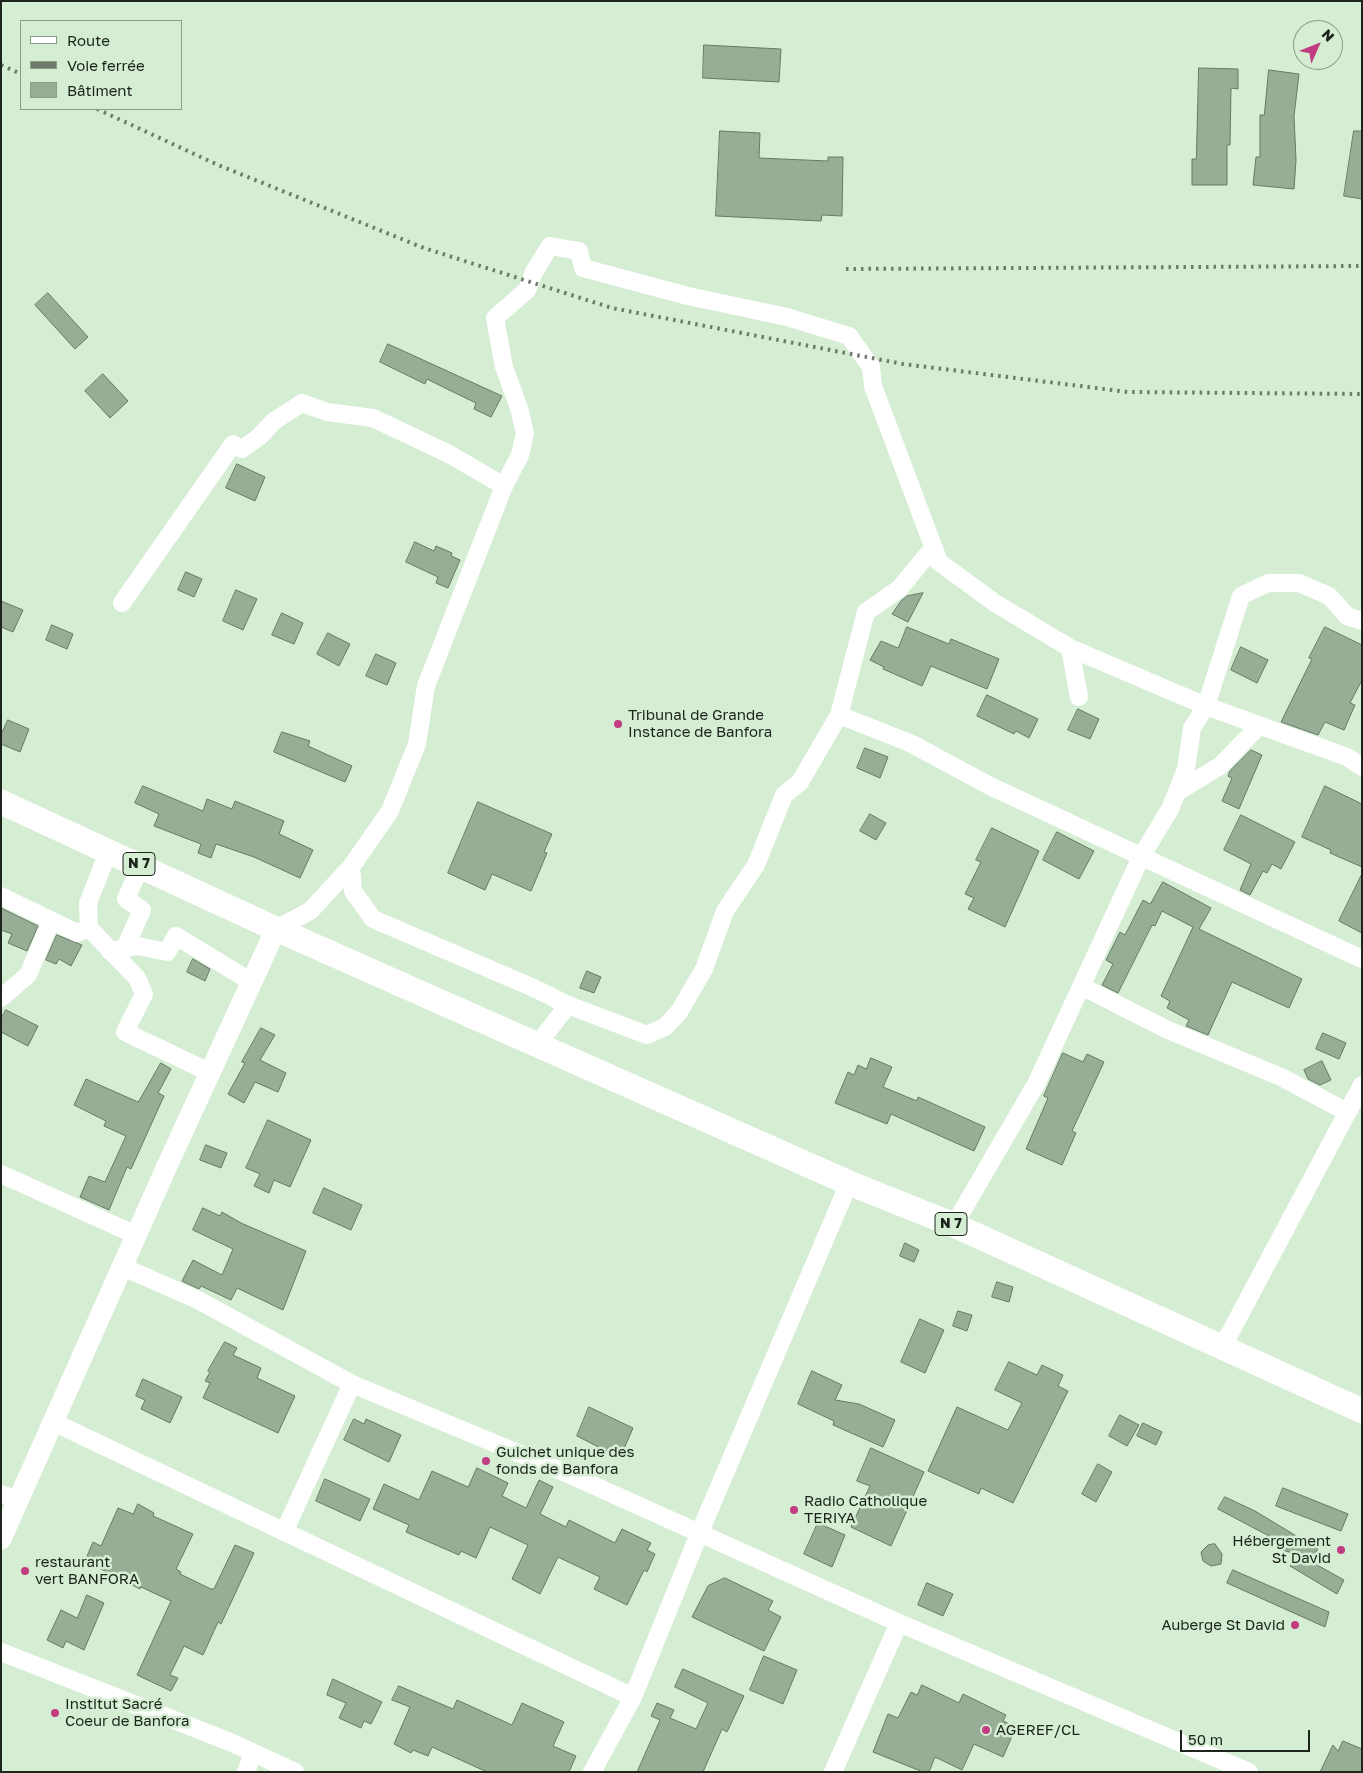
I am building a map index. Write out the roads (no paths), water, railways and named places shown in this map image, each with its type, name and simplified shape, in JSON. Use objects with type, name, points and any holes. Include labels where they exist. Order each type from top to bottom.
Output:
[{"type":"highway","name":"N 7","points":[[1,802],[141,865],[276,929],[849,1183],[954,1225],[1362,1411]]},
{"type":"main road","points":[[1,1539],[10,1497],[53,1422],[250,981],[276,929]]},
{"type":"street","points":[[276,929],[310,911],[351,866],[390,811],[417,744],[426,686],[504,486],[520,455],[525,433],[519,408],[504,367],[495,318],[527,290],[534,272],[550,246],[578,251],[583,268],[688,296],[787,317],[850,336],[871,367],[873,386],[939,562],[995,604],[1070,648],[1206,706],[1347,757],[1360,765]]},
{"type":"street","points":[[122,603],[233,444],[242,449],[259,437],[274,421],[302,403],[326,412],[373,418],[449,454],[504,486]]},
{"type":"street","points":[[351,866],[354,891],[373,919],[536,989],[568,1005],[646,1035],[664,1027],[679,1012],[704,970],[725,911],[756,865],[784,795],[800,782],[839,715],[866,612],[899,589],[933,548]]},
{"type":"street","points":[[954,1225],[1036,1084],[1141,857],[1170,809],[1186,768],[1192,728],[1206,706],[1241,596],[1268,583],[1299,583],[1329,596],[1347,616],[1362,621]]},
{"type":"street","points":[[1070,648],[1079,697]]},
{"type":"street","points":[[839,715],[910,743],[990,786],[1362,959]]},
{"type":"street","points":[[1177,792],[1220,766],[1260,725]]},
{"type":"street","points":[[89,928],[88,904],[108,850]]},
{"type":"street","points":[[117,949],[142,910],[126,899],[141,865]]},
{"type":"street","points":[[1,896],[77,933],[89,928]]},
{"type":"street","points":[[1,998],[28,974],[51,921]]},
{"type":"street","points":[[89,928],[117,949],[137,978],[144,994],[126,1032],[209,1072]]},
{"type":"street","points":[[117,949],[138,946],[167,952],[176,936],[250,981]]},
{"type":"street","points":[[1081,986],[1168,1030],[1281,1077],[1347,1112]]},
{"type":"street","points":[[538,1045],[568,1005]]},
{"type":"street","points":[[1222,1348],[1362,1085]]},
{"type":"street","points":[[1,1174],[136,1235]]},
{"type":"street","points":[[592,1772],[633,1697],[699,1534],[849,1183]]},
{"type":"street","points":[[123,1267],[198,1300],[352,1384],[566,1473],[899,1623],[1242,1771]]},
{"type":"street","points":[[284,1532],[352,1384]]},
{"type":"street","points":[[53,1422],[633,1697]]},
{"type":"street","points":[[833,1772],[899,1623]]},
{"type":"street","points":[[1,1652],[254,1753],[295,1772]]},
{"type":"street","points":[[246,1772],[254,1753]]},
{"type":"railway","points":[[1,65],[20,74]]},
{"type":"railway","points":[[99,110],[218,165],[424,248],[612,308],[903,364],[1128,392],[1362,394]]},
{"type":"railway","points":[[846,269],[1362,266]]},
{"type":"place","name":"Tribunal de Grande Instance de Banfora","points":[[618,724]]},
{"type":"place","name":"Guichet unique des fonds de Banfora","points":[[486,1461]]},
{"type":"place","name":"Radio Catholique TERIYA","points":[[794,1510]]},
{"type":"place","name":"Hébergement St David","points":[[1341,1550]]},
{"type":"place","name":"restaurant vert BANFORA","points":[[25,1571]]},
{"type":"place","name":"Auberge St David","points":[[1295,1625]]},
{"type":"place","name":"Institut Sacré Coeur de Banfora","points":[[55,1713]]},
{"type":"place","name":"AGEREF/CL","points":[[986,1730]]}]
